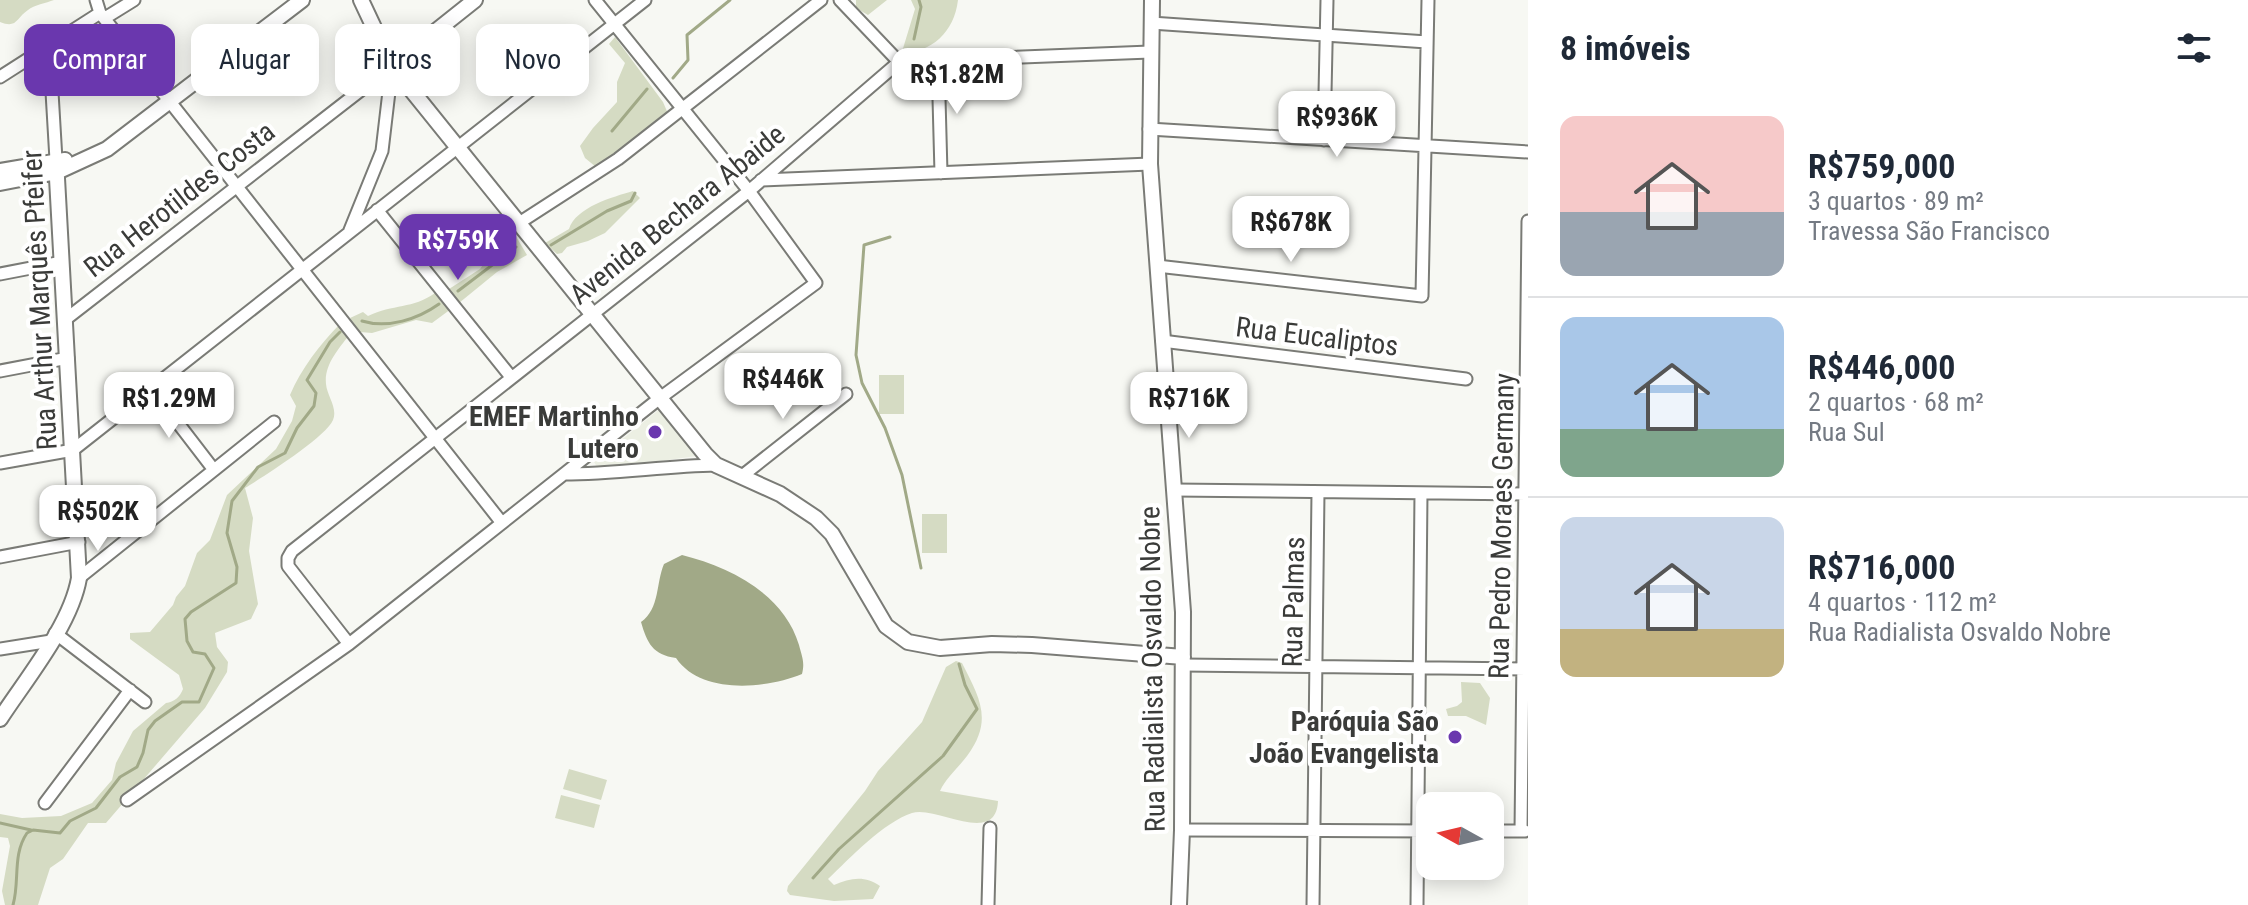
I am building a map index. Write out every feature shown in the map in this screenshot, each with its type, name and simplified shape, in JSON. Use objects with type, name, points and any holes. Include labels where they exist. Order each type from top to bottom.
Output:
[{"type":"street","points":[[96,0],[103,15],[502,523]]},
{"type":"street","points":[[87,24],[134,0]]},
{"type":"street","points":[[0,183],[85,160],[127,135],[302,0]]},
{"type":"street","points":[[361,0],[372,24]]},
{"type":"street","name":"Rua Herotildes Costa","points":[[445,24],[475,0]]},
{"type":"street","points":[[127,800],[349,644],[660,398],[816,283],[749,191],[595,0]]},
{"type":"street","points":[[0,463],[73,450],[645,0]]},
{"type":"street","points":[[519,223],[618,159],[821,0]]},
{"type":"street","points":[[840,0],[899,62],[1150,52]]},
{"type":"street","name":"Rua Radialista Osvaldo Nobre","points":[[1152,0],[1150,164],[1183,612],[1179,905]]},
{"type":"street","points":[[1324,140],[1327,0]]},
{"type":"street","points":[[1157,266],[1422,296],[1428,0]]},
{"type":"street","points":[[1151,23],[1427,42]]},
{"type":"street","points":[[938,61],[941,173]]},
{"type":"street","name":"Avenida Bechara Abaide","points":[[349,644],[288,566],[292,551],[749,191],[899,62]]},
{"type":"street","points":[[0,77],[24,63]]},
{"type":"street","name":"Rua Arthur Marquês Pfeifer","points":[[0,719],[53,637],[73,599],[79,578],[52,96]]},
{"type":"street","name":"Rua Herotildes Costa","points":[[66,319],[354,96]]},
{"type":"street","points":[[349,232],[382,151],[390,96]]},
{"type":"street","points":[[416,96],[716,465]]},
{"type":"street","points":[[1149,129],[1528,152]]},
{"type":"street","points":[[761,180],[1150,164]]},
{"type":"street","points":[[0,171],[56,166]]},
{"type":"street","points":[[377,210],[511,377]]},
{"type":"street","name":"Rua Pedro Moraes Germany","points":[[1524,831],[1528,221]]},
{"type":"street","points":[[0,274],[62,262]]},
{"type":"street","name":"Rua Eucaliptos","points":[[1162,341],[1466,379]]},
{"type":"street","points":[[0,371],[68,358]]},
{"type":"street","points":[[151,388],[214,470]]},
{"type":"street","points":[[742,476],[846,394]]},
{"type":"street","points":[[79,578],[274,422]]},
{"type":"street","points":[[564,474],[716,465],[742,476],[791,501],[816,518],[832,534],[875,611],[896,636],[908,642],[940,648],[1032,645],[1183,661],[1526,669]]},
{"type":"street","points":[[1174,490],[1527,494]]},
{"type":"street","name":"Rua Palmas","points":[[1313,905],[1318,492]]},
{"type":"street","points":[[1421,493],[1419,668],[1423,792]]},
{"type":"street","points":[[0,557],[79,542]]},
{"type":"street","points":[[0,649],[53,637],[145,702]]},
{"type":"street","points":[[45,803],[130,690]]},
{"type":"street","points":[[988,905],[990,828]]},
{"type":"street","points":[[1182,830],[1416,831]]},
{"type":"street","points":[[1417,905],[1419,880]]},
{"type":"shaded area","points":[[0,0],[54,0],[31,8],[10,24],[0,22]]},
{"type":"shaded area","points":[[856,0],[887,0],[868,15],[856,8]]},
{"type":"shaded area","points":[[911,0],[958,0],[952,22],[940,38],[932,45],[901,55],[915,9]]},
{"type":"shaded area","points":[[615,37],[663,102],[669,116],[596,167],[585,158],[580,146],[617,102],[617,82],[625,63],[609,44]]},
{"type":"shaded area","points":[[633,191],[640,198],[605,233],[567,247],[557,254],[545,243],[569,229],[587,209]]},
{"type":"shaded area","points":[[514,233],[527,255],[497,272],[459,303],[449,289],[480,269],[496,247]]},
{"type":"shaded area","points":[[435,293],[443,297],[451,309],[432,323],[416,320],[372,333],[360,332],[350,318],[363,312],[368,316],[411,304]]},
{"type":"shaded area","points":[[340,324],[349,335],[333,358],[326,377],[334,411],[333,420],[307,446],[245,488],[253,518],[249,551],[258,604],[251,619],[215,633],[217,647],[228,662],[227,672],[205,708],[106,823],[88,823],[63,859],[50,868],[38,905],[5,905],[2,891],[10,846],[8,838],[0,837],[0,814],[22,818],[61,816],[92,803],[112,780],[116,763],[133,731],[180,694],[183,689],[179,675],[130,639],[130,633],[150,632],[173,605],[185,586],[197,553],[210,540],[227,495],[276,449],[292,421],[296,406],[290,395],[294,385],[312,357]]},
{"type":"shaded area","points":[[879,375],[904,375],[904,414],[879,414]]},
{"type":"shaded area","name":"EMEF Martinho Lutero","points":[[661,408],[696,456],[599,470],[594,462]]},
{"type":"shaded area","points":[[922,514],[947,514],[947,553],[922,553]]},
{"type":"shaded area","points":[[682,555],[736,575],[768,597],[792,627],[802,656],[802,674],[771,683],[735,686],[701,678],[687,670],[676,658],[656,651],[641,622],[655,603],[664,564]]},
{"type":"shaded area","points":[[956,661],[962,663],[974,687],[982,720],[975,743],[940,791],[998,801],[995,814],[987,821],[976,823],[923,812],[912,813],[890,824],[828,879],[834,885],[857,879],[869,880],[880,886],[873,899],[834,901],[790,895],[788,886],[878,771],[922,722],[946,667]]},
{"type":"shaded area","points":[[1461,682],[1480,683],[1490,698],[1486,725],[1466,716],[1448,716],[1446,709],[1462,702]]},
{"type":"shaded area","points":[[569,769],[607,780],[601,800],[563,789]]},
{"type":"shaded area","points":[[561,795],[600,805],[594,828],[555,818]]},
{"type":"waterway","points":[[673,78],[688,60],[687,35],[730,0]]},
{"type":"waterway","points":[[914,39],[921,7],[919,0]]},
{"type":"waterway","points":[[612,131],[647,89]]},
{"type":"waterway","points":[[551,245],[607,211],[631,201],[635,193]]},
{"type":"waterway","points":[[890,237],[864,245],[856,355],[862,383],[885,428],[902,475],[921,568]]},
{"type":"waterway","points":[[458,291],[516,247]]},
{"type":"waterway","points":[[362,321],[382,324],[402,321],[439,304]]},
{"type":"waterway","points":[[13,905],[19,850],[27,833],[33,830],[60,833],[70,821],[96,808],[120,777],[137,767],[148,730],[155,721],[182,702],[199,702],[214,668],[205,654],[193,652],[187,641],[185,619],[236,583],[237,567],[227,533],[232,501],[258,467],[285,453],[297,428],[314,406],[316,393],[307,380],[330,342],[340,332]]},
{"type":"waterway","points":[[813,878],[839,849],[943,756],[977,709],[959,664]]},
{"type":"waterway","points":[[0,823],[31,830]]},
{"type":"place","name":"EMEF Martinho Lutero","points":[[655,432]]},
{"type":"place","name":"Paróquia São João Evangelista","points":[[1455,737]]}]
